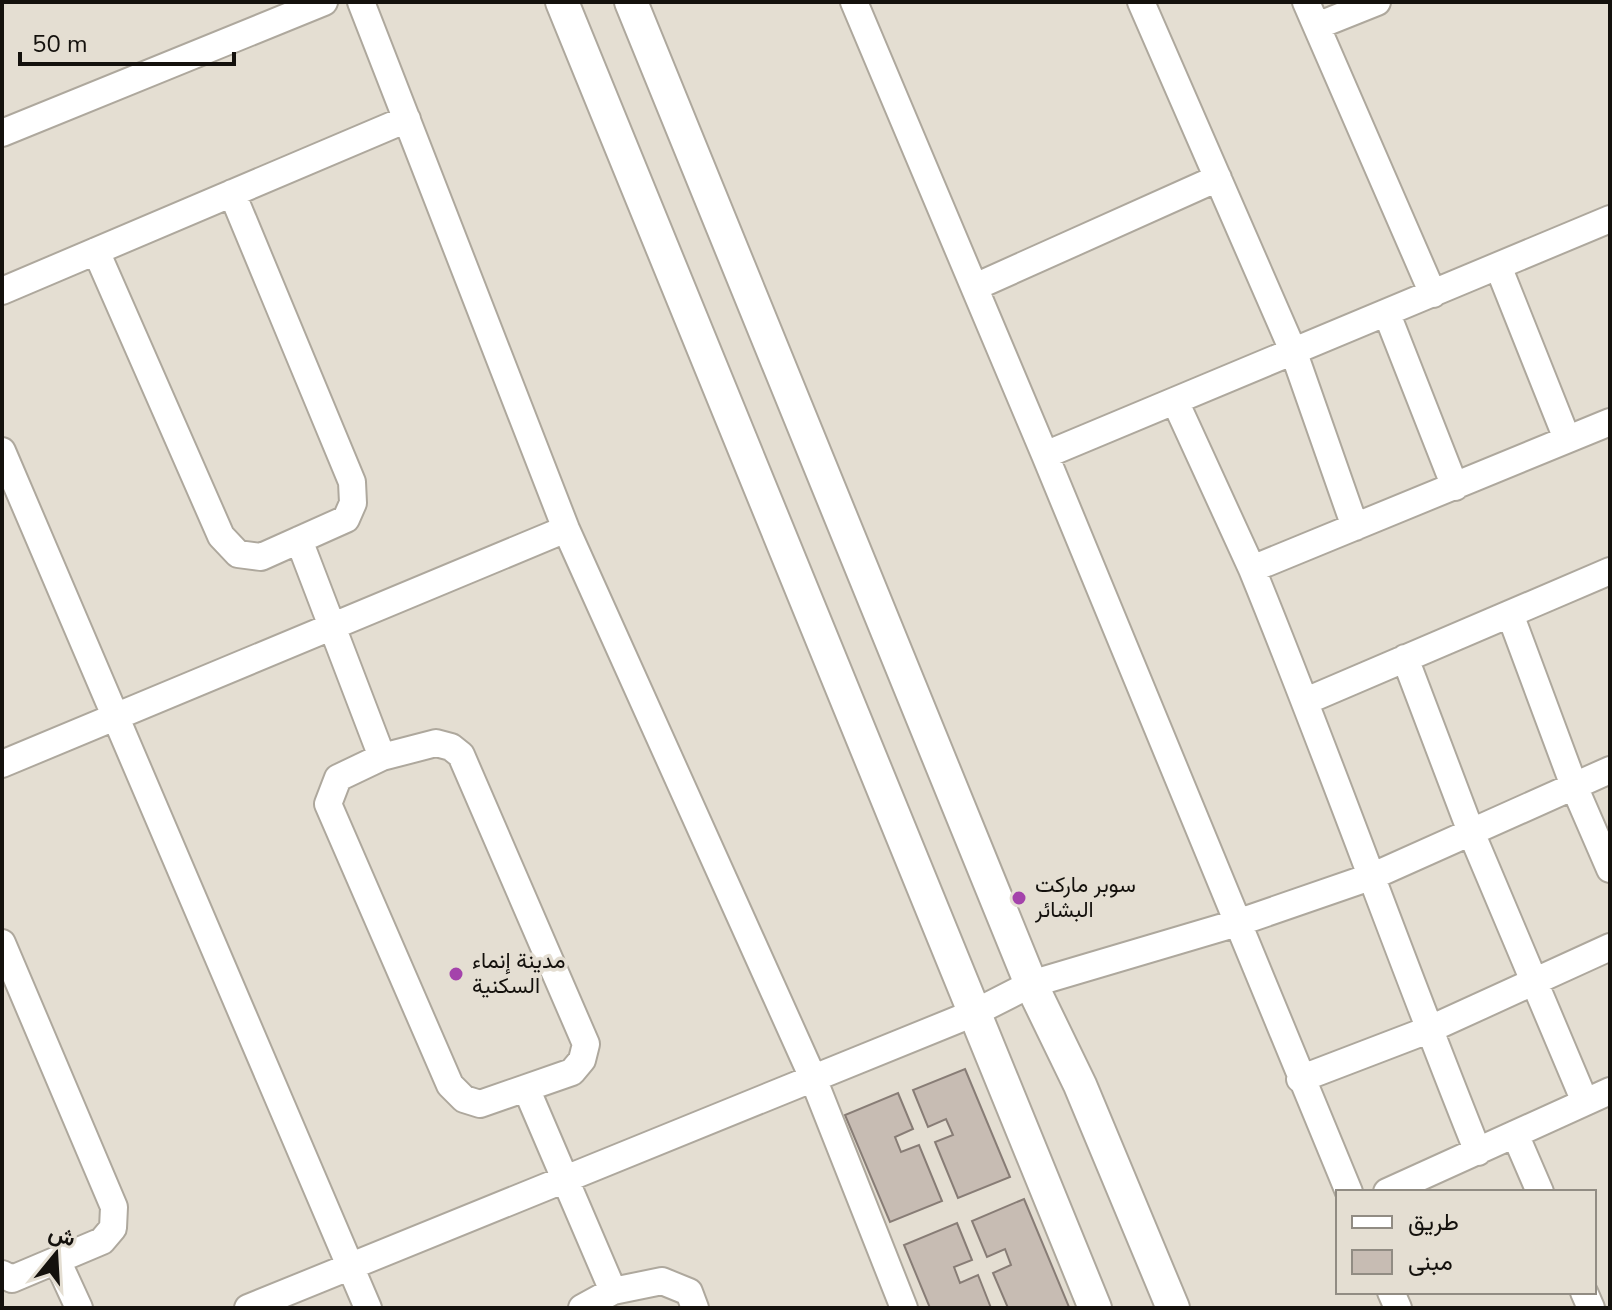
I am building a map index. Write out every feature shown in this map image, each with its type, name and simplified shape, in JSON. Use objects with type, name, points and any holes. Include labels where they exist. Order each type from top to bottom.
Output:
[{"type":"street","points":[[2,133],[324,2]]},
{"type":"street","points":[[361,2],[566,529],[813,1078],[904,1308]]},
{"type":"street","points":[[562,2],[1095,1308]]},
{"type":"street","points":[[631,2],[1031,984],[1080,1085],[1173,1308]]},
{"type":"street","points":[[854,2],[1348,1190]]},
{"type":"street","points":[[1141,2],[1294,353],[1355,527]]},
{"type":"street","points":[[1306,2],[1433,294]]},
{"type":"street","points":[[1317,26],[1377,2]]},
{"type":"street","points":[[2,291],[407,119]]},
{"type":"street","points":[[975,287],[1218,178]]},
{"type":"street","points":[[96,251],[221,536],[238,554],[261,557],[346,519],[353,503],[352,482],[232,193]]},
{"type":"street","points":[[1045,455],[1610,219]]},
{"type":"street","points":[[1498,266],[1567,439]]},
{"type":"street","points":[[1387,314],[1455,487]]},
{"type":"street","points":[[1175,401],[1252,569],[1306,701],[1428,1030],[1478,1152]]},
{"type":"street","points":[[1252,569],[1610,422]]},
{"type":"street","points":[[2,451],[368,1308]]},
{"type":"street","points":[[2,764],[566,529]]},
{"type":"street","points":[[299,540],[382,757]]},
{"type":"street","points":[[1306,701],[1610,571]]},
{"type":"street","points":[[1510,614],[1574,786],[1610,869]]},
{"type":"street","points":[[1405,658],[1471,832],[1585,1102]]},
{"type":"street","points":[[436,743],[451,747],[461,755],[586,1044],[582,1060],[572,1072],[480,1104],[464,1099],[450,1085],[328,804],[338,778],[382,757],[436,743]]},
{"type":"street","points":[[248,1308],[974,1013],[1031,984],[1237,923],[1373,876],[1610,770]]},
{"type":"street","points":[[2,943],[114,1207],[113,1228],[102,1241],[12,1279],[2,1274]]},
{"type":"street","points":[[1300,1079],[1428,1030],[1610,947]]},
{"type":"street","points":[[526,1088],[613,1291]]},
{"type":"street","points":[[1392,1190],[1610,1091]]},
{"type":"street","points":[[1515,1134],[1539,1190]]},
{"type":"street","points":[[57,1260],[79,1308]]},
{"type":"street","points":[[582,1308],[613,1291],[662,1281],[689,1292],[695,1308]]},
{"type":"building","points":[[965,1069],[1010,1177],[958,1198],[935,1142],[953,1135],[946,1119],[928,1127],[913,1090]]},
{"type":"building","points":[[898,1093],[913,1129],[895,1137],[901,1152],[919,1145],[942,1201],[890,1222],[845,1115]]},
{"type":"building","points":[[1024,1199],[1067,1308],[1008,1308],[993,1273],[1011,1265],[1005,1249],[987,1257],[972,1221]]},
{"type":"building","points":[[957,1223],[972,1260],[954,1267],[960,1283],[978,1275],[991,1308],[930,1308],[904,1245]]},
{"type":"place","name":"سوبر ماركت البشائر","points":[[1019,898]]},
{"type":"place","name":"مدينة إنماء السكنية","points":[[456,974]]}]
